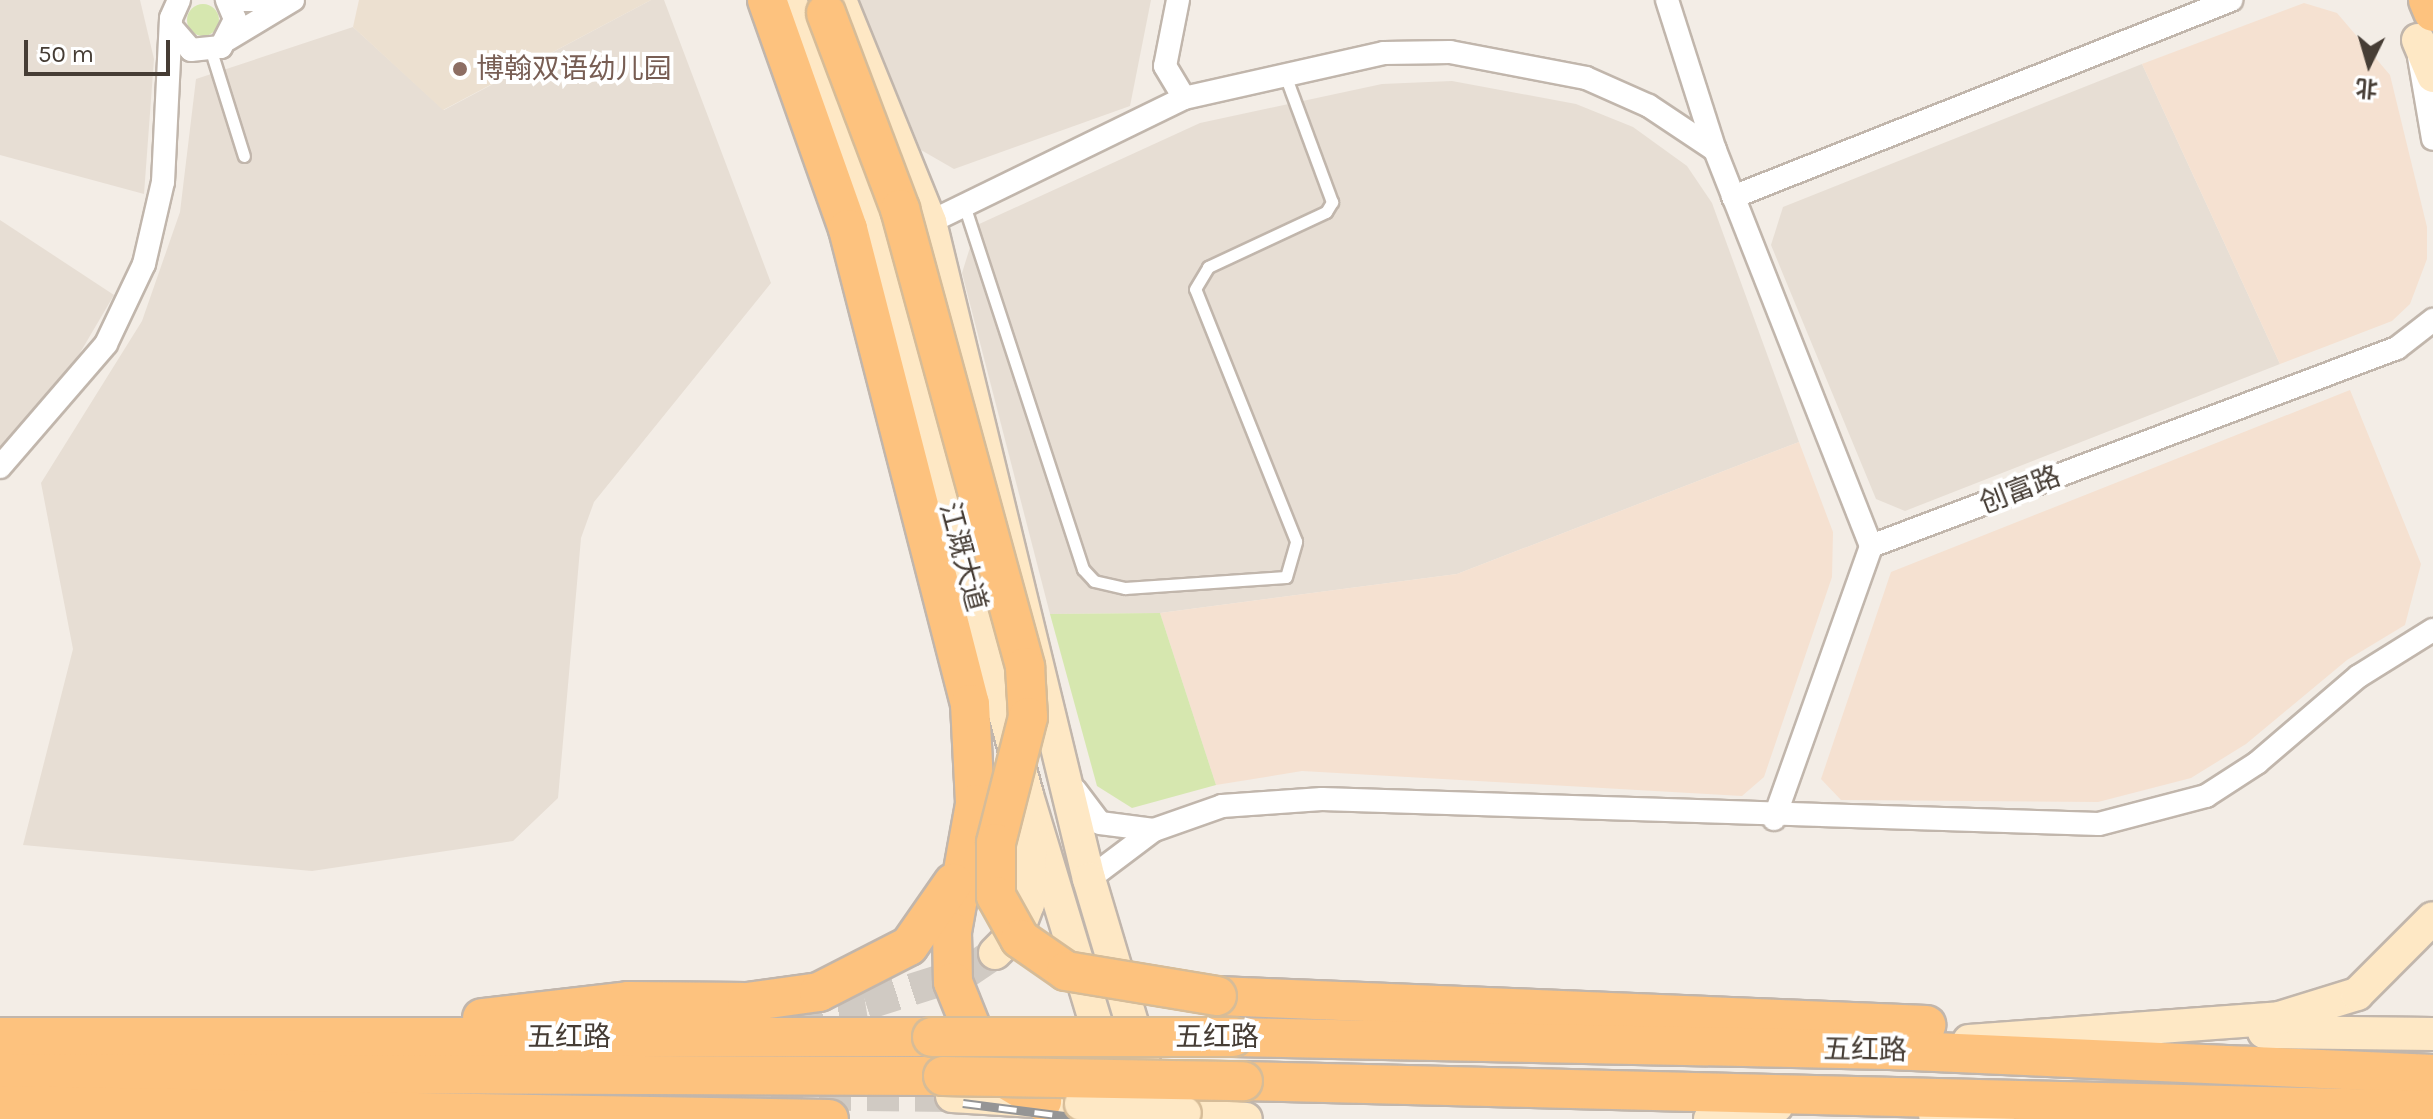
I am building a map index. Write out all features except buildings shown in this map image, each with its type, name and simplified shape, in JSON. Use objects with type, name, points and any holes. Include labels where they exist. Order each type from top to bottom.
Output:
[{"type":"highway","points":[[767,0],[848,229],[960,651],[976,751],[969,839],[952,932],[953,982],[988,1069],[1042,1101]]},
{"type":"highway","points":[[2426,0],[2426,26]]},
{"type":"highway","points":[[829,4],[900,209],[1025,667],[1028,717],[996,843],[996,896],[1020,939],[1066,971],[1217,996],[2064,1030]]},
{"type":"highway","points":[[363,1037],[585,1004],[786,999],[849,983],[881,966],[930,923],[969,839]]},
{"type":"highway","points":[[1737,1018],[1890,1050]]},
{"type":"highway","name":"五红路","points":[[0,1037],[1233,1037],[1890,1050],[2178,1044],[2433,1074]]},
{"type":"highway","name":"五红路","points":[[0,1073],[948,1086],[1243,1081],[1909,1092],[2433,1110]]},
{"type":"highway","points":[[1767,1111],[1909,1092],[2022,1119]]},
{"type":"highway","points":[[0,1105],[716,1112],[829,1119]]},
{"type":"highway","points":[[716,1112],[754,1119]]},
{"type":"main road","name":"江溉大道","points":[[790,0],[870,216],[1031,807],[1124,1119]]},
{"type":"main road","name":"江溉大道","points":[[829,4],[930,222],[1089,879],[1173,1116]]},
{"type":"main road","points":[[2426,26],[2433,76]]},
{"type":"main road","points":[[995,953],[1018,930],[1028,904],[1031,807]]},
{"type":"main road","points":[[2178,1044],[2357,994],[2433,918]]},
{"type":"main road","points":[[1890,1050],[2064,1030],[2178,1044],[2433,1034]]},
{"type":"main road","points":[[948,1086],[1042,1101],[1173,1116],[1246,1119]]},
{"type":"main road","points":[[1710,1119],[1767,1111],[1998,1119]]},
{"type":"street","points":[[220,45],[235,19],[227,0]]},
{"type":"street","points":[[242,0],[291,0]]},
{"type":"street","points":[[166,132],[181,70],[291,0]]},
{"type":"street","points":[[1178,0],[1165,66],[1184,98]]},
{"type":"street","points":[[1667,0],[1715,150],[1871,546],[1774,819]]},
{"type":"street","points":[[1733,197],[2231,0]]},
{"type":"street","points":[[172,11],[191,50],[220,45]]},
{"type":"street","points":[[0,467],[78,383],[128,305],[156,224],[166,132],[172,11]]},
{"type":"street","points":[[2426,26],[2433,139]]},
{"type":"street","points":[[930,222],[1184,98],[1384,53],[1525,63],[1586,78],[1649,106],[1715,150]]},
{"type":"street","name":"创富路","points":[[1871,546],[2397,348],[2433,320]]},
{"type":"street","points":[[1089,879],[1154,830],[1222,806],[1270,799],[1774,819],[2099,824],[2154,814],[2206,796],[2257,763],[2359,676],[2433,630]]},
{"type":"street","points":[[1065,772],[1100,823],[1154,830]]},
{"type":"lane","points":[[220,45],[244,156]]},
{"type":"lane","points":[[964,205],[1083,569],[1094,581],[1125,588],[1286,577],[1296,541],[1195,289],[1208,267],[1326,212],[1332,202],[1285,75]]},
{"type":"shaded area","points":[[0,0],[140,0],[154,59],[144,194],[0,155]]},
{"type":"shaded area","name":"博翰双语幼儿园","points":[[359,0],[651,0],[443,110],[353,27]]},
{"type":"shaded area","points":[[651,0],[664,0],[771,283],[594,502],[581,538],[558,798],[513,841],[312,871],[23,845],[73,649],[41,483],[142,321],[180,212],[196,79],[353,27],[444,110]]},
{"type":"shaded area","points":[[859,0],[1151,0],[1130,106],[954,169],[921,150]]},
{"type":"shaded area","points":[[2304,3],[2337,13],[2390,75],[2427,227],[2427,259],[2410,304],[2392,321],[2280,364],[2142,64]]},
{"type":"shaded area","points":[[2142,64],[2280,364],[1905,511],[1876,499],[1771,245],[1783,207]]},
{"type":"shaded area","points":[[1452,81],[1576,104],[1633,127],[1687,166],[1712,203],[1799,442],[1457,574],[1160,613],[1050,614],[962,273],[977,225],[1200,123],[1382,84]]},
{"type":"shaded area","points":[[0,220],[114,295],[47,409],[0,450]]},
{"type":"shaded area","points":[[2350,390],[2421,564],[2405,625],[2347,660],[2246,744],[2191,778],[2098,802],[1841,800],[1821,779],[1891,572]]},
{"type":"shaded area","points":[[1799,442],[1833,532],[1832,577],[1764,777],[1742,796],[1302,771],[1216,785],[1160,613],[1457,574]]},
{"type":"green space","points":[[203,4],[214,9],[219,20],[214,31],[203,36],[192,31],[187,20],[192,9]]},
{"type":"green space","points":[[1160,613],[1216,785],[1132,808],[1097,786],[1050,614]]},
{"type":"tunnel","points":[[743,1023],[866,1004],[967,972],[995,953]]},
{"type":"tunnel","points":[[771,1094],[952,1096]]},
{"type":"railway","points":[[963,1103],[1088,1119]]},
{"type":"place","name":"博翰双语幼儿园","points":[[460,69]]}]
